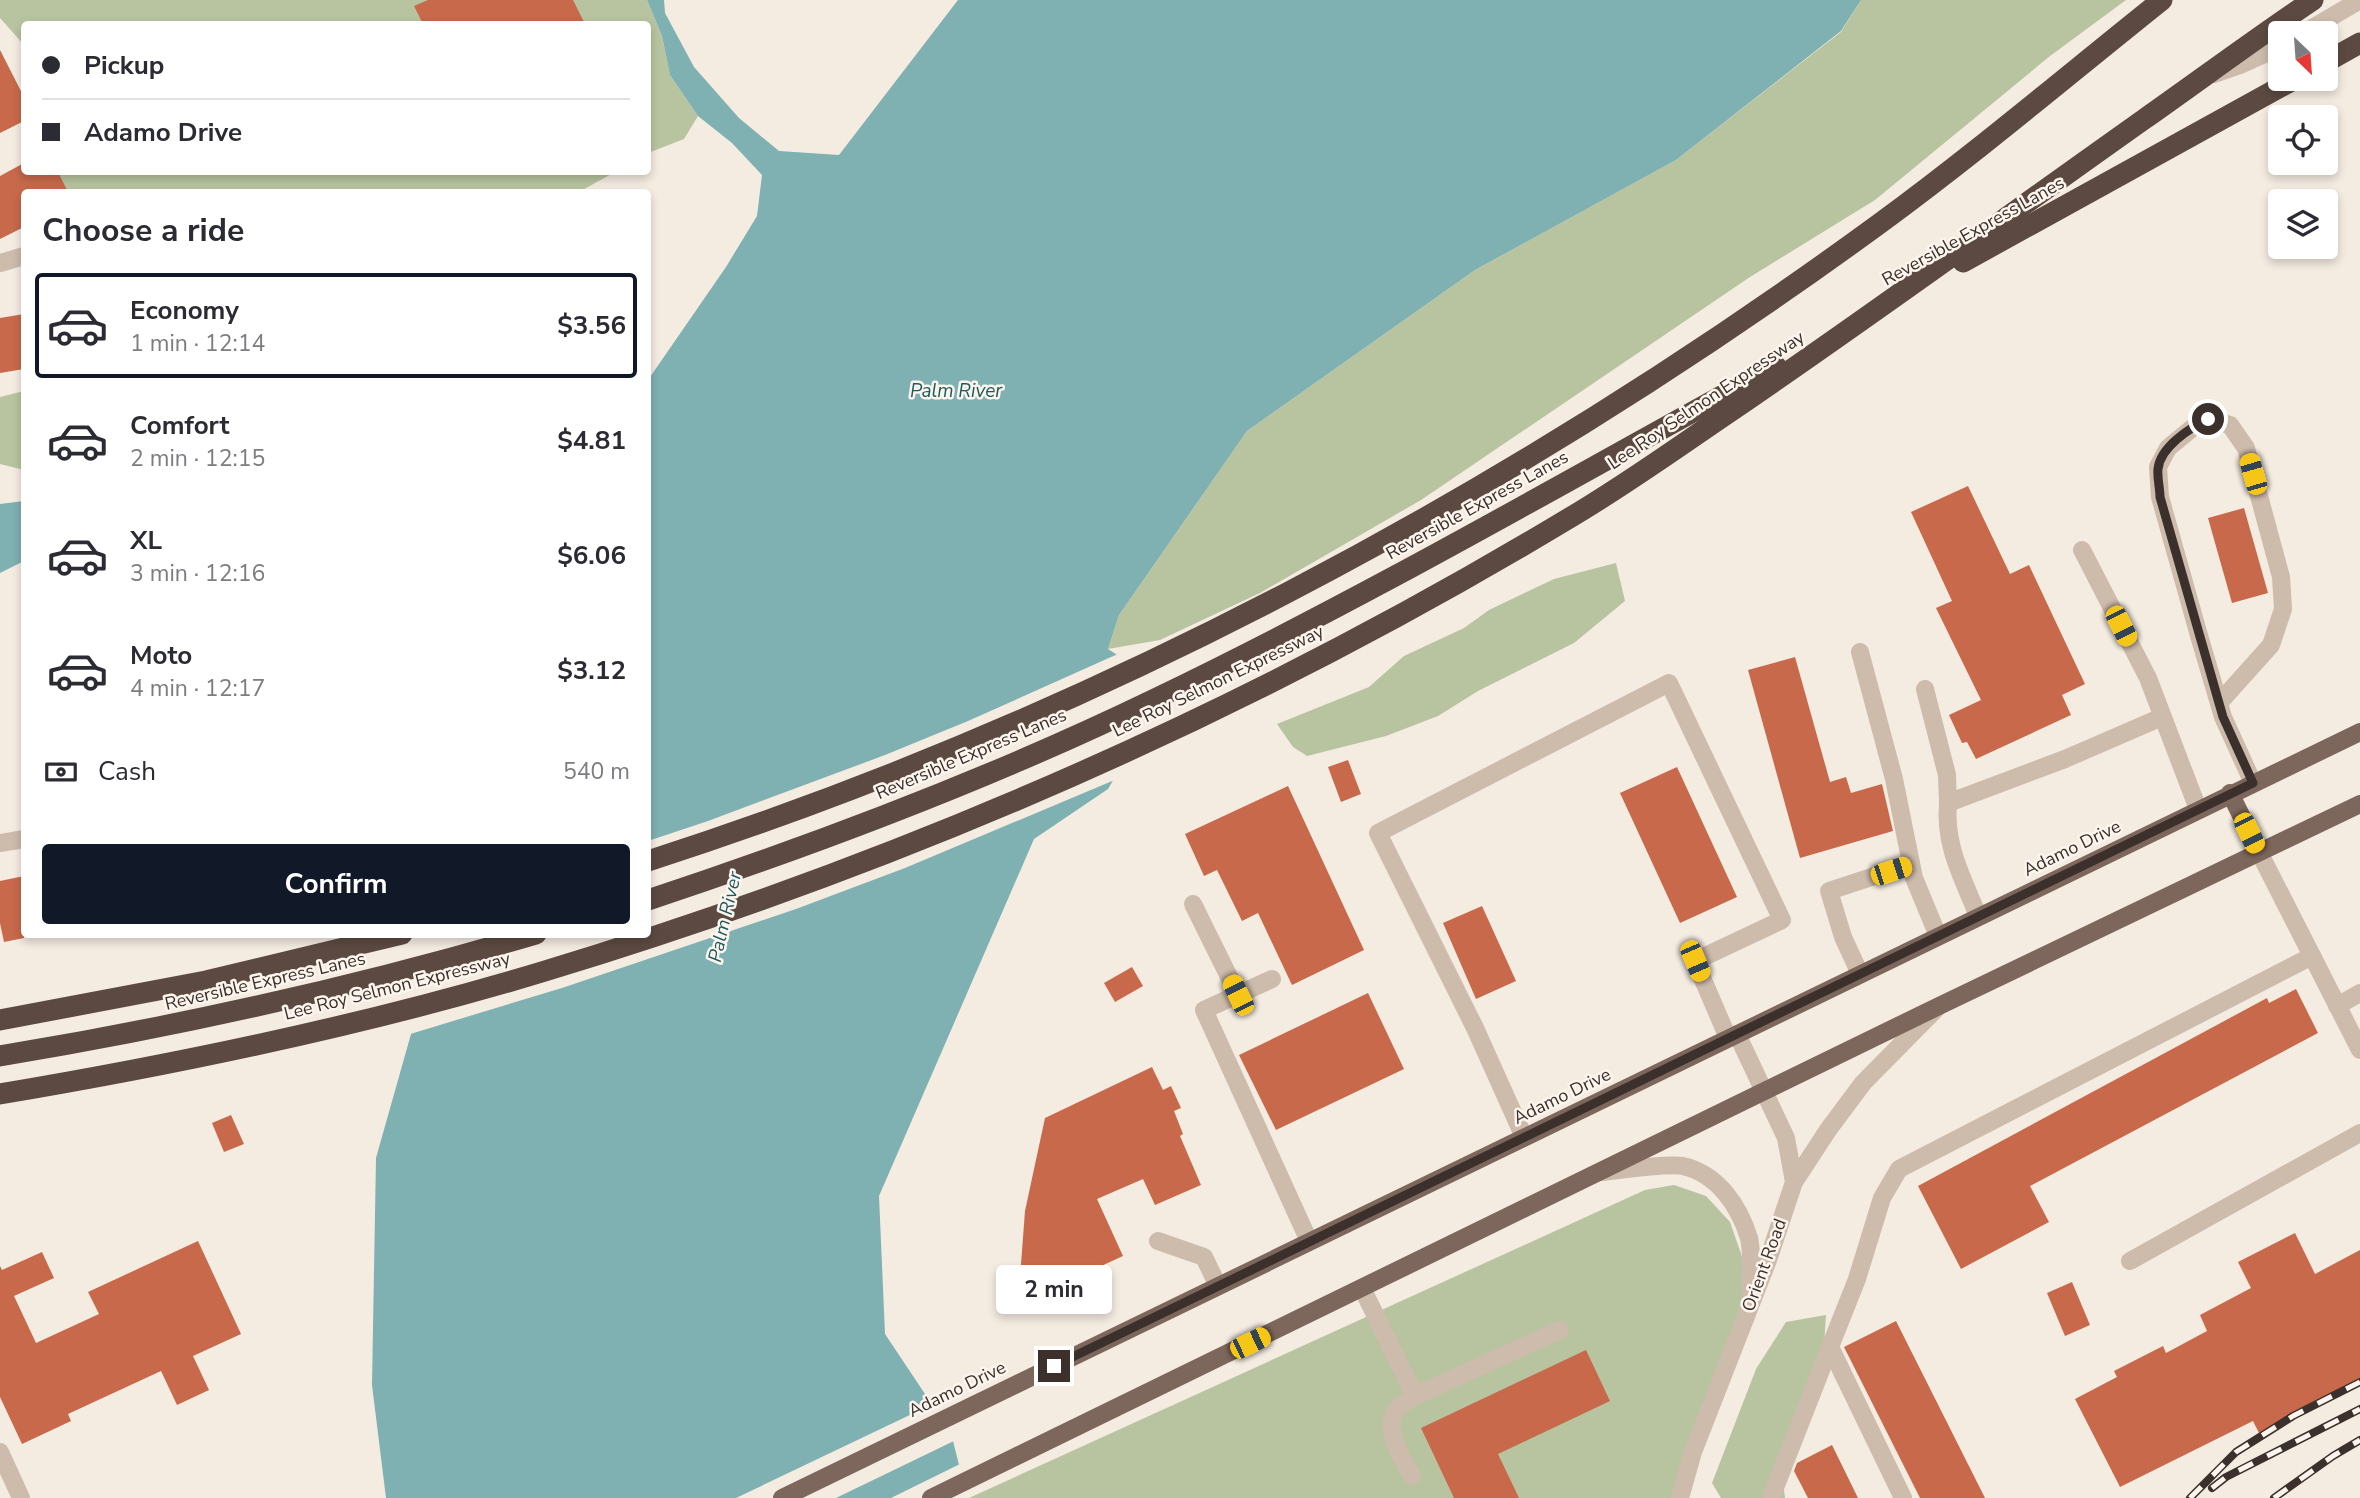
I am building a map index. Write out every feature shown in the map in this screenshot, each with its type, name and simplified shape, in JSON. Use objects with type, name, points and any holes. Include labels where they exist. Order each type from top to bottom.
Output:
[{"type":"highway","points":[[651,860],[785,815],[954,749],[1163,656],[1322,576],[1424,519],[1625,398],[1879,225],[2162,0]]},
{"type":"highway","name":"Lee Roy Selmon Expressway","points":[[0,1094],[174,1063],[296,1036],[540,973],[670,932],[910,845],[1004,806],[1223,706],[1381,625],[1569,519],[1801,364],[2313,0]]},
{"type":"highway","points":[[2338,55],[2360,43]]},
{"type":"highway","name":"Reversible Express Lanes","points":[[651,899],[811,843],[965,783],[1089,730],[1223,666],[1379,585],[2273,91]]},
{"type":"highway","points":[[0,1020],[206,981],[385,938]]},
{"type":"highway","name":"Reversible Express Lanes","points":[[0,1056],[289,1000],[522,938]]},
{"type":"main road","name":"Adamo Drive","points":[[782,1498],[2360,732]]},
{"type":"main road","points":[[2230,793],[2259,852]]},
{"type":"main road","points":[[931,1498],[1939,1006],[2360,804]]},
{"type":"street","points":[[2324,21],[2360,0]]},
{"type":"street","points":[[2201,79],[2268,52]]},
{"type":"street","points":[[0,264],[21,257]]},
{"type":"street","points":[[2219,704],[2271,645],[2283,609],[2281,576],[2246,448],[2230,425],[2208,419],[2196,425],[2168,448],[2158,467],[2160,497],[2219,704],[2253,783]]},
{"type":"street","points":[[2082,550],[2148,678],[2198,809]]},
{"type":"street","points":[[1860,652],[1894,779],[1914,878],[1938,936]]},
{"type":"street","points":[[1524,1138],[1475,1028],[1378,833],[1669,684],[1782,920],[1695,961],[1732,1036],[1766,1091],[1786,1138],[1794,1182]]},
{"type":"street","points":[[1925,689],[1947,775],[1947,831],[1953,855],[1979,916]]},
{"type":"street","points":[[1948,803],[2066,759],[2162,717]]},
{"type":"street","points":[[0,843],[21,840]]},
{"type":"street","points":[[2259,852],[2360,1050]]},
{"type":"street","points":[[1860,974],[1843,937],[1829,891],[1911,864]]},
{"type":"street","points":[[1193,904],[1238,995]]},
{"type":"street","points":[[1771,1498],[1857,1279],[1882,1198],[1899,1169],[2312,956]]},
{"type":"street","points":[[1272,979],[1204,1010],[1308,1241]]},
{"type":"street","points":[[2337,1006],[2360,993]]},
{"type":"street","name":"Orient Road","points":[[1680,1498],[1693,1452],[1794,1182],[1863,1083],[1939,1006]]},
{"type":"street","points":[[2130,1261],[2360,1133]]},
{"type":"street","points":[[1602,1172],[1681,1165],[1705,1174],[1723,1189],[1737,1211],[1749,1241],[1751,1301]]},
{"type":"street","points":[[1158,1241],[1204,1257],[1218,1286]]},
{"type":"street","points":[[1362,1288],[1415,1396]]},
{"type":"street","points":[[1412,1476],[1390,1426],[1397,1409],[1415,1396],[1560,1330]]},
{"type":"street","points":[[1830,1348],[1903,1498]]},
{"type":"street","points":[[0,1452],[21,1498]]},
{"type":"green space","points":[[0,0],[449,0],[465,21],[21,21],[21,42],[0,18]]},
{"type":"green space","points":[[519,0],[647,0],[662,36],[670,75],[698,116],[684,139],[651,152],[651,21],[524,21],[524,7]]},
{"type":"green space","points":[[1861,0],[2126,0],[2050,56],[1875,200],[1750,277],[1421,500],[1260,593],[1160,640],[1108,649],[1119,615],[1247,431],[1475,270],[1676,160],[1841,32]]},
{"type":"green space","points":[[53,175],[610,175],[584,189],[63,189]]},
{"type":"green space","points":[[21,392],[21,469],[0,464],[0,397]]},
{"type":"green space","points":[[1616,563],[1625,601],[1574,643],[1478,691],[1438,716],[1386,736],[1307,756],[1293,747],[1277,724],[1369,687],[1404,656],[1464,628],[1489,610],[1554,579]]},
{"type":"green space","points":[[1674,1185],[1706,1196],[1730,1222],[1748,1274],[1744,1306],[1679,1498],[969,1498],[1645,1190]]},
{"type":"green space","points":[[1826,1315],[1823,1362],[1780,1458],[1785,1498],[1721,1498],[1712,1483],[1756,1369],[1786,1322]]},
{"type":"water","name":"Palm River","points":[[647,0],[664,0],[665,13],[694,67],[739,118],[779,151],[839,155],[958,0],[1861,0],[1841,31],[1676,160],[1475,270],[1247,431],[1119,615],[1108,649],[1153,678],[1139,735],[1108,789],[1034,839],[879,1196],[885,1334],[951,1433],[964,1485],[963,1498],[386,1498],[372,1385],[376,1158],[438,938],[651,938],[651,376],[726,267],[757,216],[762,175],[732,143],[698,116],[670,75],[662,36]]},
{"type":"water","points":[[21,501],[21,562],[0,573],[0,504]]},
{"type":"pier","points":[[1120,653],[1155,675],[1156,679],[1142,736],[1117,779],[905,868],[796,909],[562,988],[407,1035],[435,938],[651,938],[651,840],[885,755]]},
{"type":"pier","points":[[935,1403],[954,1431],[956,1440],[836,1498],[736,1498]]},
{"type":"pier","points":[[962,1463],[967,1484],[966,1498],[891,1498]]},
{"type":"building","points":[[428,0],[573,0],[584,21],[422,21],[414,6]]},
{"type":"building","points":[[0,50],[21,91],[21,122],[0,133]]},
{"type":"building","points":[[21,165],[21,175],[60,175],[66,189],[21,189],[21,228],[0,239],[0,176]]},
{"type":"building","points":[[21,314],[21,370],[0,373],[0,318]]},
{"type":"building","points":[[1968,486],[2010,574],[2029,565],[2085,684],[2062,695],[2071,715],[1976,759],[1967,742],[1962,743],[1949,715],[1981,700],[1936,608],[1952,601],[1911,512]]},
{"type":"building","points":[[2244,508],[2268,593],[2232,603],[2208,518]]},
{"type":"building","points":[[1795,657],[1830,782],[1846,777],[1851,793],[1882,784],[1893,831],[1800,858],[1748,670]]},
{"type":"building","points":[[1348,760],[1361,794],[1341,802],[1328,767]]},
{"type":"building","points":[[1677,767],[1737,897],[1680,923],[1620,793]]},
{"type":"building","points":[[1288,786],[1364,950],[1292,985],[1258,913],[1242,921],[1217,870],[1204,876],[1185,834]]},
{"type":"building","points":[[21,877],[21,938],[24,938],[4,942],[0,923],[0,881]]},
{"type":"building","points":[[1482,906],[1516,981],[1476,999],[1443,923]]},
{"type":"building","points":[[1132,967],[1143,986],[1115,1002],[1104,983]]},
{"type":"building","points":[[2296,989],[2318,1033],[2030,1186],[2049,1222],[1961,1269],[1918,1186],[2267,998],[2269,1003]]},
{"type":"building","points":[[1368,993],[1404,1069],[1276,1130],[1239,1055]]},
{"type":"building","points":[[1152,1067],[1163,1090],[1171,1086],[1181,1108],[1174,1111],[1183,1134],[1180,1136],[1201,1185],[1155,1205],[1143,1179],[1097,1199],[1123,1256],[1018,1304],[1025,1211],[1045,1118]]},
{"type":"building","points":[[231,1115],[244,1144],[224,1152],[212,1123]]},
{"type":"building","points":[[2295,1233],[2315,1274],[2360,1250],[2360,1382],[2259,1433],[2253,1421],[2120,1487],[2075,1399],[2117,1377],[2114,1371],[2163,1346],[2166,1353],[2207,1331],[2200,1315],[2251,1288],[2238,1262]]},
{"type":"building","points":[[198,1241],[241,1334],[193,1356],[209,1390],[177,1405],[161,1371],[68,1414],[71,1421],[22,1444],[0,1397],[0,1266],[2,1270],[42,1252],[54,1278],[14,1296],[36,1343],[99,1314],[88,1292]]},
{"type":"building","points":[[2072,1282],[2090,1325],[2065,1336],[2047,1293]]},
{"type":"building","points":[[1896,1321],[1985,1498],[1920,1498],[1844,1347]]},
{"type":"building","points":[[1586,1350],[1610,1401],[1498,1454],[1519,1498],[1454,1498],[1421,1428]]},
{"type":"building","points":[[1832,1445],[1858,1498],[1808,1498],[1794,1471],[1797,1463]]},
{"type":"railway","points":[[2190,1498],[2236,1452],[2293,1416],[2360,1382]]},
{"type":"railway","points":[[2212,1488],[2226,1477],[2360,1409]]},
{"type":"railway","points":[[2274,1498],[2360,1440]]},
{"type":"route","points":[[1054,1366],[2253,783],[2223,717],[2160,497],[2158,467],[2168,448],[2196,425],[2208,419]]}]
